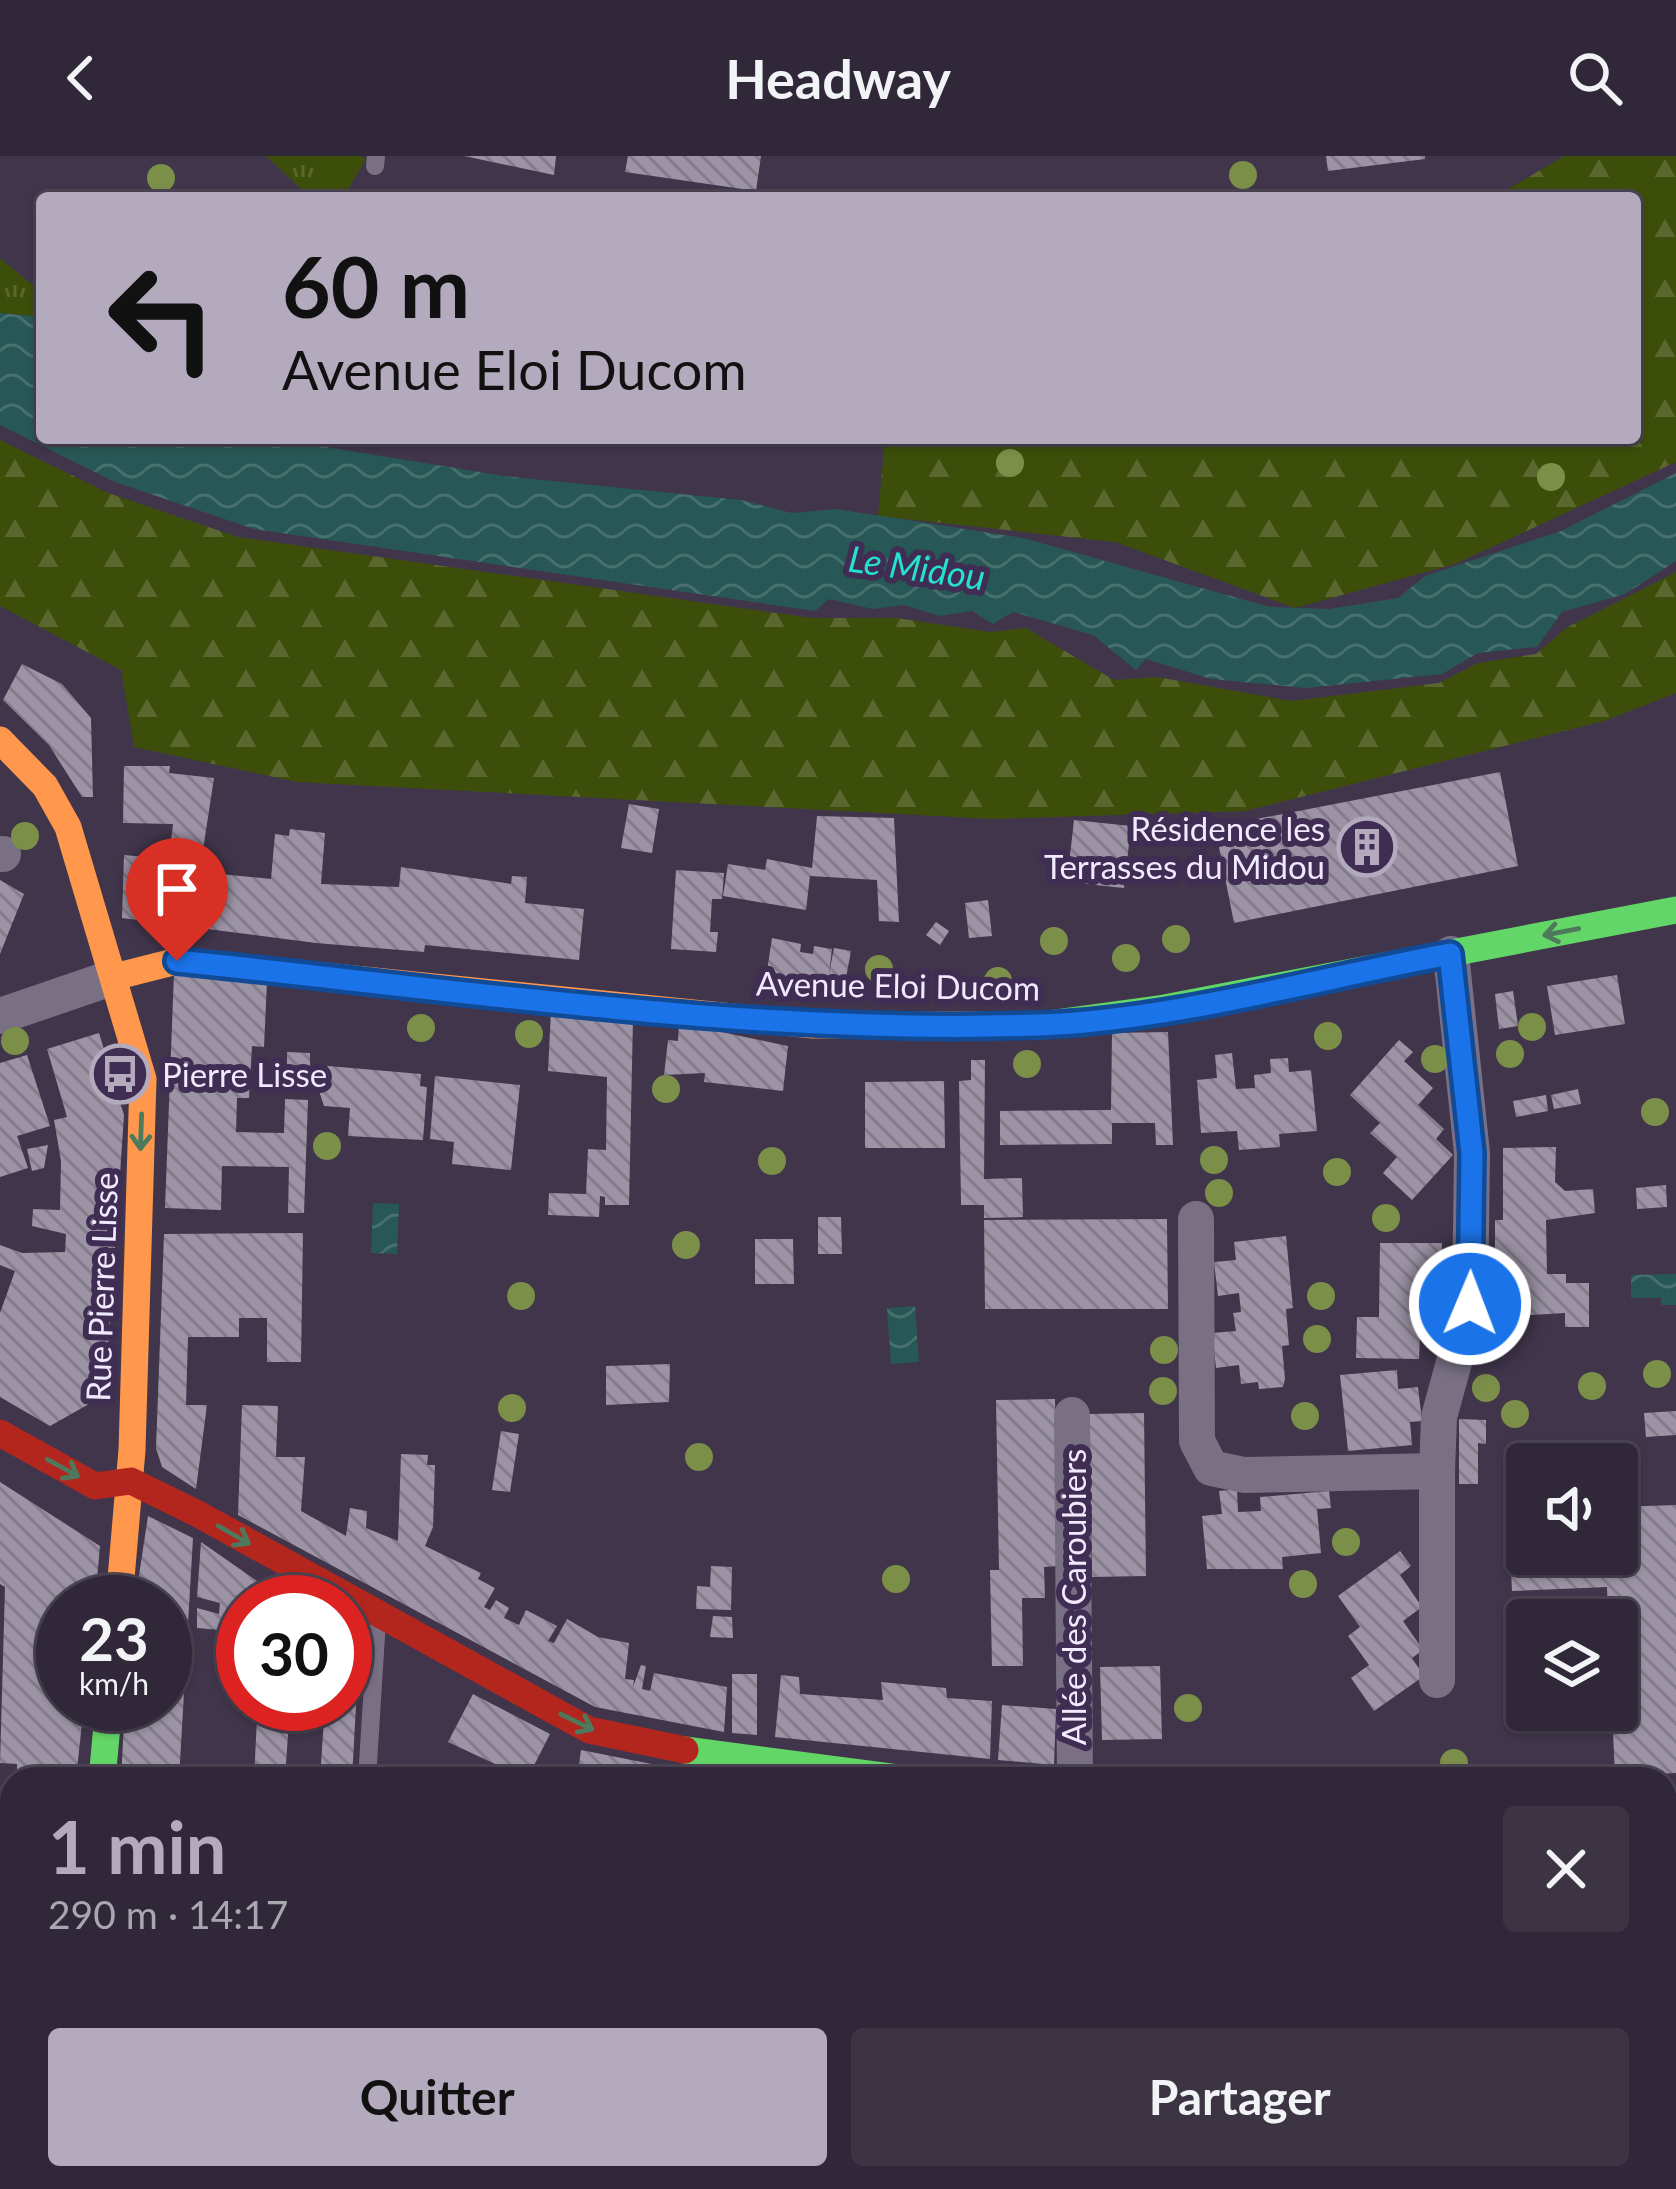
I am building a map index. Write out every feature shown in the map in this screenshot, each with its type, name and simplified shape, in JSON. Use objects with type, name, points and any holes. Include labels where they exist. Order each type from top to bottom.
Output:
[{"type":"street","name":"Rue Pierre Lisse","points":[[0,740],[59,807],[143,1079],[130,1481],[121,1575]]},
{"type":"street","name":"Avenue Eloi Ducom","points":[[114,977],[177,961],[813,1025],[1042,1025],[1147,1011],[1676,910]]},
{"type":"street","points":[[1437,1680],[1439,1417],[1470,1304],[1472,1153],[1450,954]]},
{"type":"street","points":[[0,1016],[114,977]]},
{"type":"street","points":[[1196,1219],[1197,1441],[1211,1468],[1244,1475],[1437,1471]]},
{"type":"street","name":"Allée des Caroubiers","points":[[1072,1415],[1075,1767]]},
{"type":"street","points":[[0,1433],[95,1486],[130,1481],[589,1730],[686,1750],[815,1767]]},
{"type":"street","points":[[103,1767],[106,1731]]},
{"type":"lane","points":[[368,1767],[378,1616]]},
{"type":"green space","points":[[266,156],[366,159],[347,192],[305,192]]},
{"type":"green space","points":[[1564,156],[1676,156],[1676,462],[1455,564],[1295,608],[1115,542],[878,516],[884,444],[1641,444],[1641,192],[1503,192]]},
{"type":"green space","points":[[0,258],[36,288],[36,316],[0,313]]},
{"type":"green space","points":[[0,440],[108,493],[238,537],[812,618],[897,618],[990,632],[1026,628],[1114,680],[1157,677],[1291,701],[1439,683],[1478,663],[1536,654],[1566,628],[1676,572],[1676,693],[1604,721],[1245,811],[992,819],[297,782],[134,747],[121,670],[0,606]]},
{"type":"water","points":[[0,313],[36,316],[36,443],[0,425]]},
{"type":"water","name":"Le Midou","points":[[38,444],[308,444],[504,476],[741,500],[792,513],[836,509],[1023,538],[1270,607],[1329,609],[1398,598],[1425,576],[1561,531],[1676,473],[1676,561],[1625,594],[1562,612],[1537,647],[1478,653],[1442,674],[1306,688],[1211,679],[1146,659],[1136,670],[1093,635],[1013,612],[993,624],[972,611],[940,616],[904,605],[873,609],[829,599],[815,611],[254,529],[115,482]]},
{"type":"water","points":[[373,1203],[399,1204],[397,1254],[371,1253]]},
{"type":"water","points":[[1676,1274],[1676,1305],[1661,1305],[1661,1298],[1631,1298],[1631,1275]]},
{"type":"water","points":[[915,1306],[919,1362],[891,1364],[887,1308]]},
{"type":"building","points":[[464,156],[556,156],[554,175]]},
{"type":"building","points":[[628,156],[761,156],[756,191],[625,172]]},
{"type":"building","points":[[1326,156],[1425,156],[1425,159],[1328,171]]},
{"type":"building","points":[[22,664],[62,684],[91,718],[93,797],[82,797],[49,745],[3,700]]},
{"type":"building","points":[[124,766],[170,766],[169,773],[214,778],[201,863],[180,861],[178,870],[271,879],[275,834],[289,836],[290,829],[325,833],[321,884],[399,887],[401,867],[511,884],[512,876],[527,877],[525,903],[584,909],[579,960],[425,945],[424,952],[316,943],[122,918],[124,855],[169,859],[173,824],[123,823]]},
{"type":"building","name":"Résidence les Terrasses du Midou","points":[[1500,772],[1518,866],[1234,923],[1215,827]]},
{"type":"building","points":[[629,804],[659,809],[652,853],[621,848]]},
{"type":"building","points":[[817,816],[894,818],[899,922],[879,921],[877,880],[810,876],[806,910],[723,896],[728,864],[765,870],[767,859],[812,868]]},
{"type":"building","points":[[1074,820],[1131,826],[1124,888],[1067,882]]},
{"type":"building","points":[[676,870],[724,873],[722,899],[712,899],[710,932],[718,932],[716,952],[671,949]]},
{"type":"building","points":[[0,880],[24,894],[0,954]]},
{"type":"building","points":[[988,900],[992,936],[969,938],[965,903]]},
{"type":"building","points":[[936,922],[949,931],[940,945],[926,935]]},
{"type":"building","points":[[772,938],[801,944],[800,952],[813,954],[814,946],[832,949],[829,974],[834,948],[851,951],[845,983],[827,980],[825,990],[765,984]]},
{"type":"building","points":[[174,973],[267,982],[264,1047],[252,1046],[249,1098],[237,1098],[236,1132],[284,1133],[285,1099],[308,1100],[304,1213],[288,1213],[289,1167],[222,1166],[221,1210],[165,1208]]},
{"type":"building","points":[[1617,975],[1625,1024],[1555,1035],[1547,986]]},
{"type":"building","points":[[1513,991],[1518,1026],[1499,1029],[1495,994]]},
{"type":"building","points":[[551,1010],[633,1019],[629,1205],[605,1205],[605,1197],[600,1196],[599,1217],[548,1215],[549,1193],[586,1194],[588,1149],[606,1150],[607,1077],[548,1071]]},
{"type":"building","points":[[679,1023],[788,1046],[783,1091],[704,1082],[705,1073],[664,1075],[668,1040],[678,1041]]},
{"type":"building","points":[[1168,1032],[1173,1145],[1156,1145],[1155,1123],[1112,1123],[1112,1144],[1000,1145],[1000,1111],[1111,1110],[1112,1033]]},
{"type":"building","points":[[99,1033],[124,1115],[105,1395],[50,1426],[0,1397],[0,1313],[15,1271],[0,1265],[0,1245],[22,1253],[65,1252],[66,1234],[32,1226],[33,1209],[60,1210],[61,1161],[54,1120],[67,1117],[47,1049]]},
{"type":"building","points":[[1399,1040],[1413,1052],[1404,1061],[1433,1088],[1418,1105],[1444,1129],[1436,1139],[1453,1155],[1412,1200],[1383,1173],[1397,1157],[1370,1133],[1380,1123],[1350,1095]]},
{"type":"building","points":[[287,1052],[310,1053],[310,1066],[287,1065]]},
{"type":"building","points":[[1232,1053],[1236,1089],[1255,1088],[1254,1075],[1271,1073],[1270,1059],[1288,1058],[1289,1072],[1311,1070],[1317,1131],[1279,1134],[1280,1147],[1239,1150],[1237,1131],[1201,1133],[1197,1080],[1217,1078],[1215,1055]]},
{"type":"building","points":[[27,1055],[50,1126],[17,1136],[28,1168],[0,1177],[0,1063]]},
{"type":"building","points":[[971,1060],[985,1060],[984,1179],[1022,1178],[1023,1217],[984,1218],[984,1205],[961,1205],[959,1081],[971,1080]]},
{"type":"building","points":[[328,1066],[421,1074],[420,1086],[427,1087],[423,1140],[348,1136],[350,1108],[324,1106],[320,1094],[322,1070]]},
{"type":"building","points":[[435,1076],[520,1085],[511,1170],[452,1164],[454,1142],[430,1139]]},
{"type":"building","points":[[944,1081],[945,1148],[865,1148],[865,1082]]},
{"type":"building","points":[[1578,1089],[1581,1104],[1554,1109],[1551,1095]]},
{"type":"building","points":[[1546,1095],[1548,1111],[1516,1117],[1513,1101]]},
{"type":"building","points":[[48,1145],[44,1168],[32,1171],[27,1149]]},
{"type":"building","points":[[1556,1147],[1555,1182],[1565,1191],[1593,1189],[1595,1213],[1546,1220],[1547,1274],[1566,1274],[1566,1283],[1589,1283],[1589,1327],[1565,1327],[1565,1313],[1496,1317],[1496,1289],[1504,1289],[1504,1257],[1495,1257],[1495,1220],[1503,1220],[1503,1148]]},
{"type":"building","points":[[1666,1185],[1667,1207],[1637,1209],[1636,1188]]},
{"type":"building","points":[[818,1217],[841,1217],[842,1254],[818,1254]]},
{"type":"building","points":[[1167,1219],[1168,1309],[985,1309],[984,1220]]},
{"type":"building","points":[[303,1233],[301,1362],[267,1362],[267,1318],[239,1318],[239,1337],[188,1337],[186,1405],[207,1405],[196,1489],[162,1467],[156,1448],[164,1234]]},
{"type":"building","points":[[1286,1236],[1293,1308],[1286,1309],[1285,1379],[1283,1387],[1259,1389],[1258,1382],[1241,1384],[1239,1365],[1216,1368],[1212,1333],[1236,1331],[1233,1313],[1241,1312],[1239,1293],[1218,1296],[1214,1262],[1236,1260],[1234,1242]]},
{"type":"building","points":[[755,1239],[793,1239],[794,1284],[755,1284]]},
{"type":"building","points":[[1380,1243],[1442,1243],[1441,1266],[1454,1266],[1454,1301],[1434,1301],[1433,1335],[1420,1335],[1419,1359],[1356,1358],[1357,1317],[1379,1317]]},
{"type":"building","points":[[670,1364],[669,1402],[606,1405],[606,1366]]},
{"type":"building","points":[[1397,1370],[1398,1389],[1418,1387],[1422,1421],[1410,1422],[1412,1445],[1348,1451],[1340,1375]]},
{"type":"building","points":[[1055,1399],[1058,1566],[1044,1567],[1045,1598],[1022,1598],[1023,1666],[992,1666],[990,1570],[999,1570],[996,1400]]},
{"type":"building","points":[[242,1405],[278,1406],[276,1457],[305,1457],[301,1511],[346,1536],[350,1508],[367,1511],[366,1528],[398,1541],[401,1454],[428,1455],[427,1465],[435,1465],[433,1527],[425,1546],[481,1573],[478,1579],[495,1588],[484,1607],[490,1610],[496,1600],[509,1608],[504,1618],[519,1625],[526,1610],[557,1626],[548,1641],[554,1643],[567,1619],[598,1637],[629,1643],[625,1679],[634,1680],[633,1687],[641,1665],[646,1666],[642,1689],[650,1691],[654,1673],[727,1687],[724,1732],[595,1707],[372,1587],[372,1575],[350,1575],[238,1515]]},
{"type":"building","points":[[1676,1411],[1676,1435],[1646,1437],[1644,1413]]},
{"type":"building","points":[[1144,1413],[1146,1576],[1092,1577],[1089,1414]]},
{"type":"building","points":[[1459,1419],[1486,1420],[1486,1444],[1478,1443],[1478,1484],[1459,1484]]},
{"type":"building","points":[[501,1431],[519,1434],[510,1492],[492,1490]]},
{"type":"building","points":[[0,1482],[100,1546],[97,1575],[36,1575],[36,1731],[81,1731],[77,1767],[0,1763],[5,1587],[0,1584]]},
{"type":"building","points":[[1237,1489],[1238,1512],[1261,1511],[1260,1497],[1329,1491],[1331,1508],[1317,1509],[1321,1553],[1282,1557],[1283,1569],[1207,1569],[1202,1516],[1222,1514],[1219,1491]]},
{"type":"building","points":[[1676,1505],[1676,1767],[1615,1767],[1613,1731],[1638,1731],[1638,1599],[1607,1599],[1607,1587],[1512,1591],[1511,1575],[1638,1575],[1638,1506]]},
{"type":"building","points":[[148,1516],[193,1538],[191,1575],[139,1575]]},
{"type":"building","points":[[201,1542],[248,1575],[216,1575],[216,1602],[197,1597]]},
{"type":"building","points":[[1400,1551],[1411,1566],[1400,1575],[1422,1607],[1403,1621],[1423,1650],[1412,1658],[1424,1676],[1374,1711],[1351,1678],[1369,1665],[1348,1636],[1360,1627],[1338,1596]]},
{"type":"building","points":[[711,1566],[732,1567],[731,1610],[696,1609],[697,1586],[710,1587]]},
{"type":"building","points":[[197,1608],[216,1613],[216,1630],[197,1628]]},
{"type":"building","points":[[713,1616],[732,1617],[733,1638],[710,1637]]},
{"type":"building","points":[[1160,1666],[1162,1739],[1102,1740],[1100,1667]]},
{"type":"building","points":[[732,1674],[757,1674],[757,1735],[732,1733]]},
{"type":"building","points":[[781,1675],[799,1677],[800,1694],[883,1700],[881,1682],[946,1688],[947,1698],[992,1701],[990,1759],[775,1737]]},
{"type":"building","points":[[473,1694],[550,1734],[533,1767],[501,1767],[448,1742]]},
{"type":"building","points":[[1002,1705],[1056,1709],[1054,1765],[998,1760]]},
{"type":"building","points":[[124,1731],[182,1731],[180,1767],[122,1767]]},
{"type":"building","points":[[256,1731],[288,1731],[286,1767],[255,1767]]},
{"type":"building","points":[[323,1731],[355,1731],[353,1767],[321,1767]]},
{"type":"building","points":[[581,1750],[667,1767],[579,1767]]},
{"type":"traffic: fast","points":[[974,1025],[1042,1025],[1159,1009],[1676,910]]},
{"type":"traffic: fast","points":[[103,1767],[106,1731]]},
{"type":"traffic: fast","points":[[685,1750],[815,1767]]},
{"type":"traffic: slow","points":[[0,740],[45,786],[68,827],[143,1079],[132,1450],[121,1575]]},
{"type":"traffic: slow","points":[[114,977],[177,961],[813,1025],[974,1025]]},
{"type":"traffic: jam","points":[[0,1433],[95,1486],[131,1481],[198,1514],[589,1730],[685,1750]]},
{"type":"place","name":"Résidence les Terrasses du Midou","points":[[1367,847]]},
{"type":"place","name":"Pierre Lisse","points":[[120,1074]]},
{"type":"route","points":[[177,961],[813,1025],[1042,1025],[1147,1011],[1450,954],[1472,1153],[1470,1304]]}]
